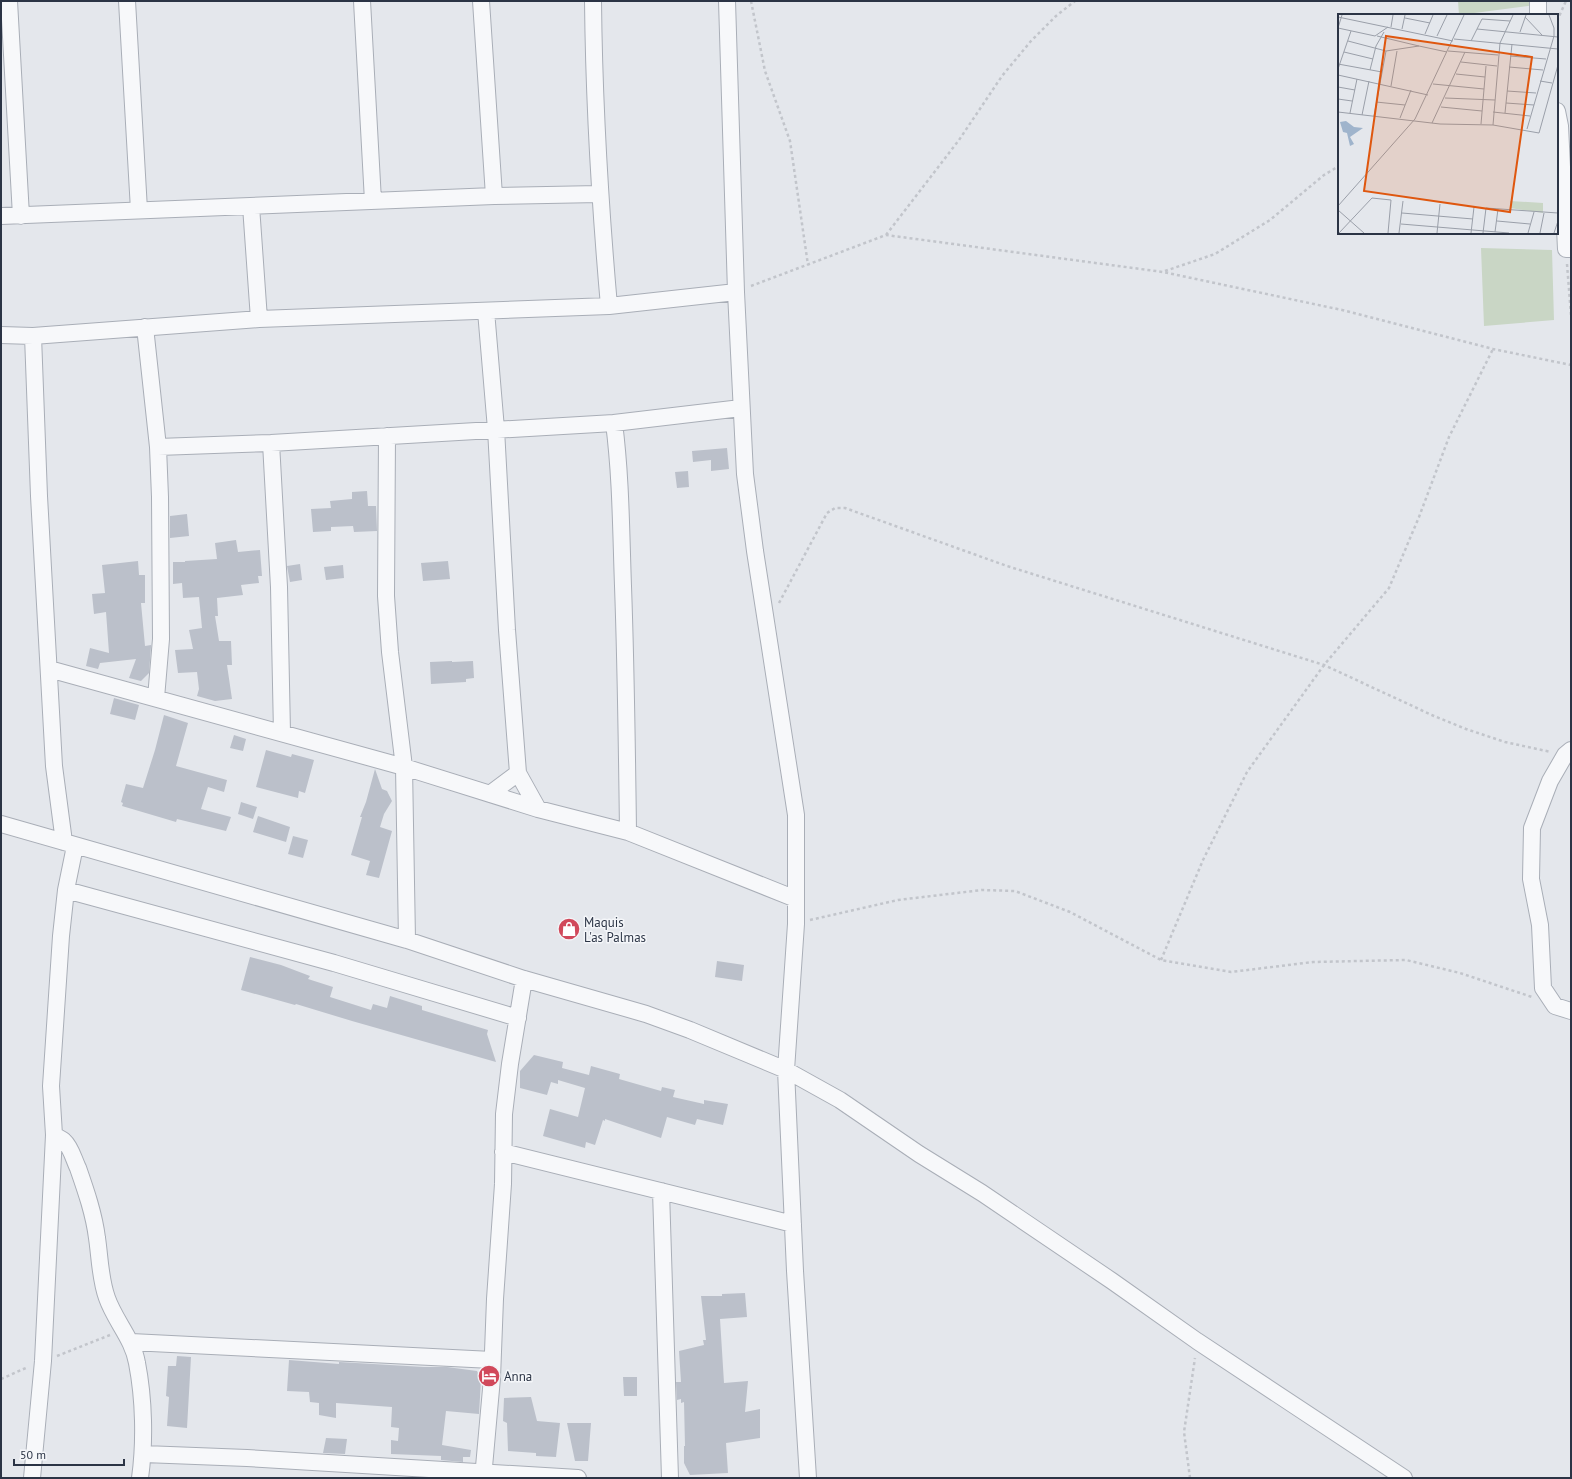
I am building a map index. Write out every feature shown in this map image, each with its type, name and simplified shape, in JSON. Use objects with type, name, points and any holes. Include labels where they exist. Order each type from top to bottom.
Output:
[{"type":"street","points":[[9,1],[21,216]]},
{"type":"street","points":[[127,1],[139,210]]},
{"type":"street","points":[[362,1],[373,201]]},
{"type":"street","points":[[481,1],[494,196]]},
{"type":"street","points":[[593,1],[594,82],[608,306]]},
{"type":"street","points":[[727,1],[736,292],[745,474],[754,551],[796,815],[796,924],[786,1070],[793,1224],[808,1478]]},
{"type":"street","points":[[1538,1],[1538,14]]},
{"type":"street","points":[[1558,113],[1566,126],[1569,249]]},
{"type":"street","points":[[1,216],[494,196],[600,194]]},
{"type":"street","points":[[250,206],[259,319]]},
{"type":"street","points":[[1,336],[33,336],[259,319],[608,306],[736,292]]},
{"type":"street","points":[[486,310],[496,429],[507,630],[518,773],[538,809]]},
{"type":"street","points":[[145,327],[158,447],[161,546],[161,639],[156,698]]},
{"type":"street","points":[[32,1478],[43,1361],[54,1135],[50,1086],[70,844],[54,766],[39,496],[33,336]]},
{"type":"street","points":[[158,447],[271,443],[614,423],[741,408]]},
{"type":"street","points":[[614,423],[619,464],[627,681],[628,832]]},
{"type":"street","points":[[387,436],[386,596],[390,652],[404,767],[407,940]]},
{"type":"street","points":[[271,443],[279,587],[282,733]]},
{"type":"street","points":[[49,669],[404,767],[538,809],[628,832],[796,899]]},
{"type":"street","points":[[1568,752],[1550,781],[1532,828],[1531,879],[1540,925],[1544,988],[1556,1006],[1571,1011]]},
{"type":"street","points":[[490,794],[518,773]]},
{"type":"street","points":[[1,824],[407,940],[524,979],[646,1014],[690,1030],[786,1070],[840,1100],[919,1154],[1061,1246],[1393,1475]]},
{"type":"street","points":[[66,890],[334,963],[518,1018]]},
{"type":"street","points":[[483,1475],[503,1184],[504,1114],[509,1070],[524,979]]},
{"type":"street","points":[[54,1135],[64,1141],[73,1158],[82,1181],[92,1210],[101,1274],[106,1297],[127,1336],[137,1363],[141,1395],[144,1454],[140,1478]]},
{"type":"street","points":[[503,1152],[793,1224]]},
{"type":"street","points":[[661,1191],[670,1478]]},
{"type":"street","points":[[127,1336],[492,1360]]},
{"type":"street","points":[[144,1454],[366,1472],[578,1478]]},
{"type":"path","points":[[751,1],[766,71],[790,141],[808,265]]},
{"type":"path","points":[[886,235],[959,140],[1002,76],[1031,41],[1056,16],[1075,1]]},
{"type":"path","points":[[1558,19],[1566,1]]},
{"type":"path","points":[[1163,272],[1215,254],[1270,220],[1324,175],[1338,167]]},
{"type":"path","points":[[736,292],[886,235],[1163,272],[1342,310],[1493,349],[1571,365]]},
{"type":"path","points":[[1569,249],[1571,315]]},
{"type":"path","points":[[1161,960],[1203,860],[1247,772],[1324,665],[1389,588],[1419,517],[1449,436],[1493,349]]},
{"type":"path","points":[[778,604],[827,513],[835,508],[845,508],[1007,566],[1324,665],[1434,716],[1466,729],[1505,742],[1568,752]]},
{"type":"path","points":[[796,924],[898,900],[982,890],[1015,891],[1070,912],[1161,960],[1231,972],[1314,962],[1406,960],[1460,974],[1556,1006]]},
{"type":"path","points":[[1,1379],[43,1361],[127,1336]]},
{"type":"path","points":[[1190,1478],[1184,1432],[1197,1341]]},
{"type":"green space","points":[[1458,1],[1536,1],[1536,5],[1459,14]]},
{"type":"green space","points":[[1481,248],[1552,250],[1554,320],[1484,326]]},
{"type":"building","points":[[727,448],[729,469],[711,471],[711,460],[693,462],[692,451]]},
{"type":"building","points":[[688,471],[689,487],[677,488],[675,472]]},
{"type":"building","points":[[367,491],[368,506],[376,506],[377,531],[354,532],[353,526],[331,527],[331,531],[313,532],[311,509],[331,508],[330,501],[352,499],[352,492]]},
{"type":"building","points":[[187,514],[189,536],[170,538],[170,516]]},
{"type":"building","points":[[236,540],[238,552],[260,550],[262,576],[258,576],[259,583],[241,585],[243,595],[217,598],[218,616],[215,616],[219,641],[231,641],[232,665],[227,665],[232,699],[215,701],[197,696],[199,689],[197,672],[178,673],[175,650],[193,649],[189,630],[202,628],[199,597],[183,598],[182,583],[173,584],[173,562],[217,559],[215,543]]},
{"type":"building","points":[[138,561],[139,575],[145,575],[145,603],[141,603],[145,646],[151,645],[149,673],[141,681],[129,678],[136,659],[100,663],[98,669],[86,666],[90,648],[109,653],[106,612],[94,614],[92,594],[105,593],[102,565]]},
{"type":"building","points":[[448,561],[450,579],[423,581],[421,563]]},
{"type":"building","points":[[300,564],[302,580],[290,582],[287,566]]},
{"type":"building","points":[[343,565],[344,578],[326,580],[324,567]]},
{"type":"building","points":[[473,661],[474,678],[466,679],[466,682],[431,684],[430,662]]},
{"type":"building","points":[[114,698],[139,705],[135,720],[110,714]]},
{"type":"building","points":[[164,715],[188,723],[176,766],[227,780],[224,792],[208,787],[201,809],[231,817],[226,831],[177,819],[176,822],[122,806],[123,803],[121,802],[126,784],[143,788]]},
{"type":"building","points":[[234,735],[246,739],[243,751],[230,748]]},
{"type":"building","points":[[266,750],[291,757],[292,754],[314,760],[305,793],[299,791],[298,798],[256,787]]},
{"type":"building","points":[[375,769],[382,789],[387,791],[392,801],[384,814],[380,827],[392,831],[379,878],[366,875],[370,861],[351,855],[362,817],[360,817],[366,802]]},
{"type":"building","points":[[241,802],[257,807],[253,819],[238,814]]},
{"type":"building","points":[[258,816],[290,827],[286,842],[253,832]]},
{"type":"building","points":[[293,836],[308,840],[303,858],[288,854]]},
{"type":"building","points":[[250,957],[281,965],[310,976],[308,979],[333,987],[330,997],[371,1010],[373,1004],[387,1008],[390,996],[422,1006],[422,1010],[488,1030],[487,1034],[496,1062],[296,1004],[295,1005],[241,990]]},
{"type":"building","points":[[717,961],[744,965],[742,981],[715,977]]},
{"type":"building","points":[[534,1055],[563,1062],[562,1068],[589,1075],[591,1066],[620,1074],[619,1079],[661,1091],[662,1087],[675,1090],[673,1097],[704,1104],[704,1100],[728,1104],[723,1125],[697,1119],[695,1125],[667,1117],[661,1138],[605,1119],[605,1121],[603,1120],[595,1145],[586,1142],[585,1148],[543,1136],[550,1109],[578,1117],[585,1088],[558,1080],[558,1084],[551,1082],[547,1095],[520,1088],[520,1071]]},
{"type":"building","points":[[745,1293],[747,1317],[720,1319],[724,1383],[748,1381],[745,1412],[760,1409],[760,1438],[726,1443],[728,1473],[690,1475],[684,1463],[684,1402],[681,1403],[681,1399],[677,1400],[676,1382],[681,1382],[679,1351],[704,1345],[703,1340],[706,1340],[701,1296],[722,1296],[722,1294]]},
{"type":"building","points":[[177,1356],[191,1357],[187,1428],[167,1426],[169,1397],[166,1396],[168,1366],[176,1366]]},
{"type":"building","points":[[289,1360],[339,1364],[339,1362],[447,1367],[477,1371],[481,1380],[479,1414],[446,1411],[442,1445],[471,1450],[470,1457],[463,1457],[463,1462],[441,1460],[441,1456],[391,1454],[391,1440],[398,1441],[399,1428],[391,1427],[392,1407],[336,1403],[336,1418],[319,1415],[319,1403],[310,1402],[309,1392],[287,1391]]},
{"type":"building","points":[[623,1377],[637,1377],[637,1396],[624,1396]]},
{"type":"building","points":[[531,1397],[537,1421],[560,1423],[556,1457],[536,1456],[536,1453],[508,1451],[507,1423],[503,1421],[504,1398]]},
{"type":"building","points":[[567,1423],[591,1423],[588,1461],[575,1461]]},
{"type":"building","points":[[326,1438],[347,1439],[345,1454],[323,1453]]},
{"type":"place","name":"Maquis L'as Palmas","points":[[569,929]]},
{"type":"place","name":"Anna","points":[[489,1376]]}]
